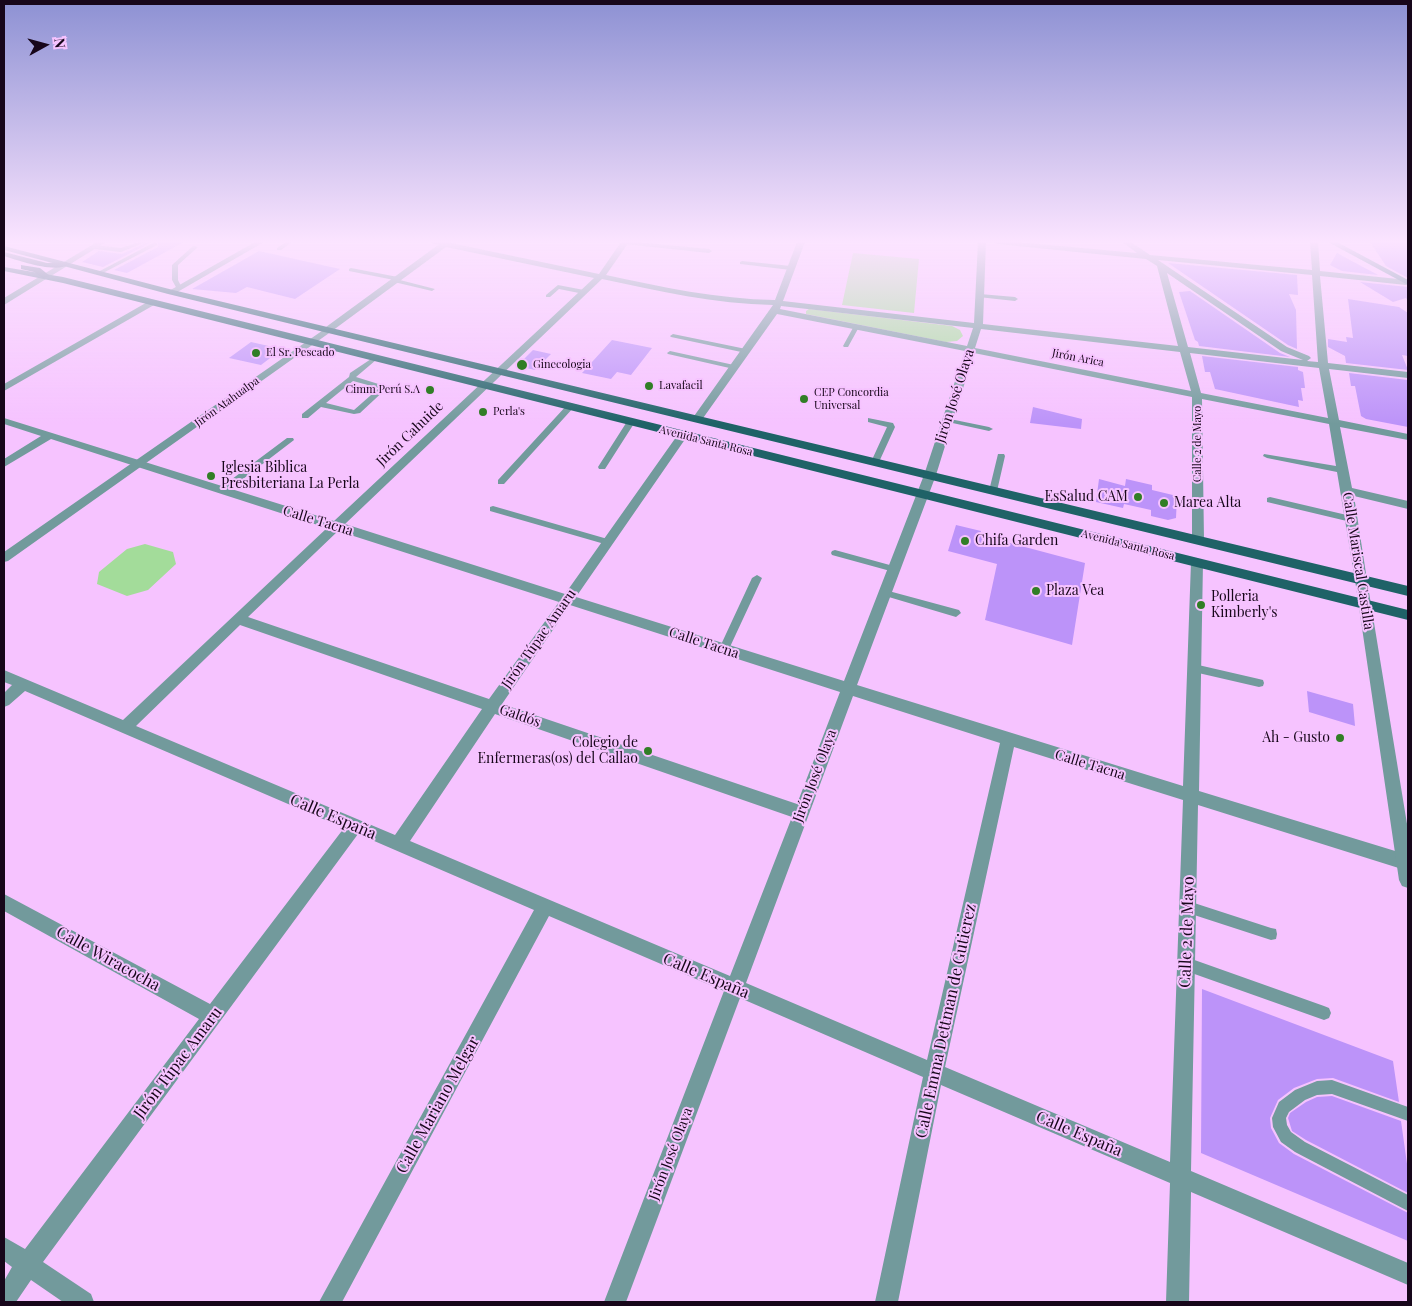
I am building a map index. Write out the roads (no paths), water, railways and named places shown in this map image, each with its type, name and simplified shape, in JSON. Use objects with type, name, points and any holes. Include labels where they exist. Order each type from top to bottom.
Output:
[{"type":"main road","name":"Avenida Santa Rosa","points":[[151,303],[1408,615]]},
{"type":"main road","name":"Avenida Santa Rosa","points":[[226,303],[1408,591]]},
{"type":"street","points":[[4,388],[151,303]]},
{"type":"street","name":"Jirón Atahualpa","points":[[4,558],[140,464],[365,303]]},
{"type":"street","name":"Jirón Cahuide","points":[[125,727],[482,385],[572,303]]},
{"type":"street","name":"Jirón Arica","points":[[750,303],[776,307],[978,325],[1408,374]]},
{"type":"street","points":[[697,419],[778,303]]},
{"type":"street","name":"Jirón José Olaya","points":[[615,1302],[930,475],[978,325],[980,303]]},
{"type":"street","name":"Calle 2 de Mayo","points":[[1171,303],[1198,395],[1198,540]]},
{"type":"street","points":[[1217,303],[1284,349],[1323,365]]},
{"type":"street","name":"Calle Mariscal Castilla","points":[[1318,303],[1323,365],[1332,421],[1347,491],[1408,880]]},
{"type":"street","name":"Jirón Arica","points":[[776,307],[856,327],[1408,437]]},
{"type":"street","name":"Calle Tacna","points":[[4,421],[1191,797],[1405,862]]},
{"type":"street","name":"Jirón Túpac Amaru","points":[[398,845],[567,599],[683,435]]},
{"type":"street","points":[[4,464],[49,436]]},
{"type":"street","points":[[1347,491],[1408,504]]},
{"type":"street","name":"Calle 2 de Mayo","points":[[1177,1302],[1197,562]]},
{"type":"street","name":"Galdós","points":[[238,619],[801,813]]},
{"type":"street","name":"Calle España","points":[[4,676],[1408,1274]]},
{"type":"street","points":[[4,701],[22,685]]},
{"type":"street","name":"Calle Emma Dettman de Gutierez","points":[[886,1302],[942,1035],[1008,739]]},
{"type":"street","name":"Jirón Túpac Amaru","points":[[4,1301],[27,1265],[355,826]]},
{"type":"street","name":"Calle Wiracocha","points":[[4,902],[213,1016]]},
{"type":"street","name":"Calle Mariano Melgar","points":[[330,1302],[545,907]]},
{"type":"street","points":[[4,1248],[83,1302]]},
{"type":"lane","points":[[846,346],[856,327]]},
{"type":"lane","points":[[673,336],[746,351]]},
{"type":"lane","points":[[670,352],[734,367]]},
{"type":"lane","points":[[305,416],[374,359]]},
{"type":"lane","points":[[320,404],[354,412],[384,386],[352,378]]},
{"type":"lane","points":[[502,482],[570,407]]},
{"type":"lane","points":[[871,420],[890,425],[891,427],[875,462]]},
{"type":"lane","points":[[948,420],[989,429]]},
{"type":"lane","points":[[602,467],[632,422]]},
{"type":"lane","points":[[223,490],[290,440]]},
{"type":"lane","points":[[993,491],[1001,456]]},
{"type":"lane","points":[[1267,456],[1342,470]]},
{"type":"lane","points":[[1270,500],[1351,519]]},
{"type":"lane","points":[[493,509],[608,542]]},
{"type":"lane","points":[[835,552],[894,569]]},
{"type":"lane","points":[[724,649],[757,578]]},
{"type":"lane","points":[[885,593],[956,613]]},
{"type":"lane","points":[[1194,668],[1259,683]]},
{"type":"lane","points":[[1188,907],[1271,934]]},
{"type":"lane","points":[[1186,964],[1324,1013]]},
{"type":"lane","points":[[1408,1114],[1332,1087],[1317,1088],[1300,1095],[1284,1107],[1279,1118],[1280,1127],[1286,1137],[1300,1147],[1408,1204]]},
{"type":"place","name":"El Sr. Pescado","points":[[256,353]]},
{"type":"place","name":"Ginecologia","points":[[522,365]]},
{"type":"place","name":"Lavafacil","points":[[649,386]]},
{"type":"place","name":"Cimm Perú S.A","points":[[430,390]]},
{"type":"place","name":"CEP Concordia Universal","points":[[804,399]]},
{"type":"place","name":"Perla's","points":[[483,412]]},
{"type":"place","name":"Iglesia Biblica Presbiteriana La Perla","points":[[211,476]]},
{"type":"place","name":"EsSalud CAM","points":[[1138,497]]},
{"type":"place","name":"Marea Alta","points":[[1164,503]]},
{"type":"place","name":"Chifa Garden","points":[[965,541]]},
{"type":"place","name":"Plaza Vea","points":[[1036,591]]},
{"type":"place","name":"Polleria Kimberly's","points":[[1201,605]]},
{"type":"place","name":"Ah - Gusto","points":[[1340,738]]},
{"type":"place","name":"Colegio de Enfermeras(os) del Callao","points":[[648,751]]}]
